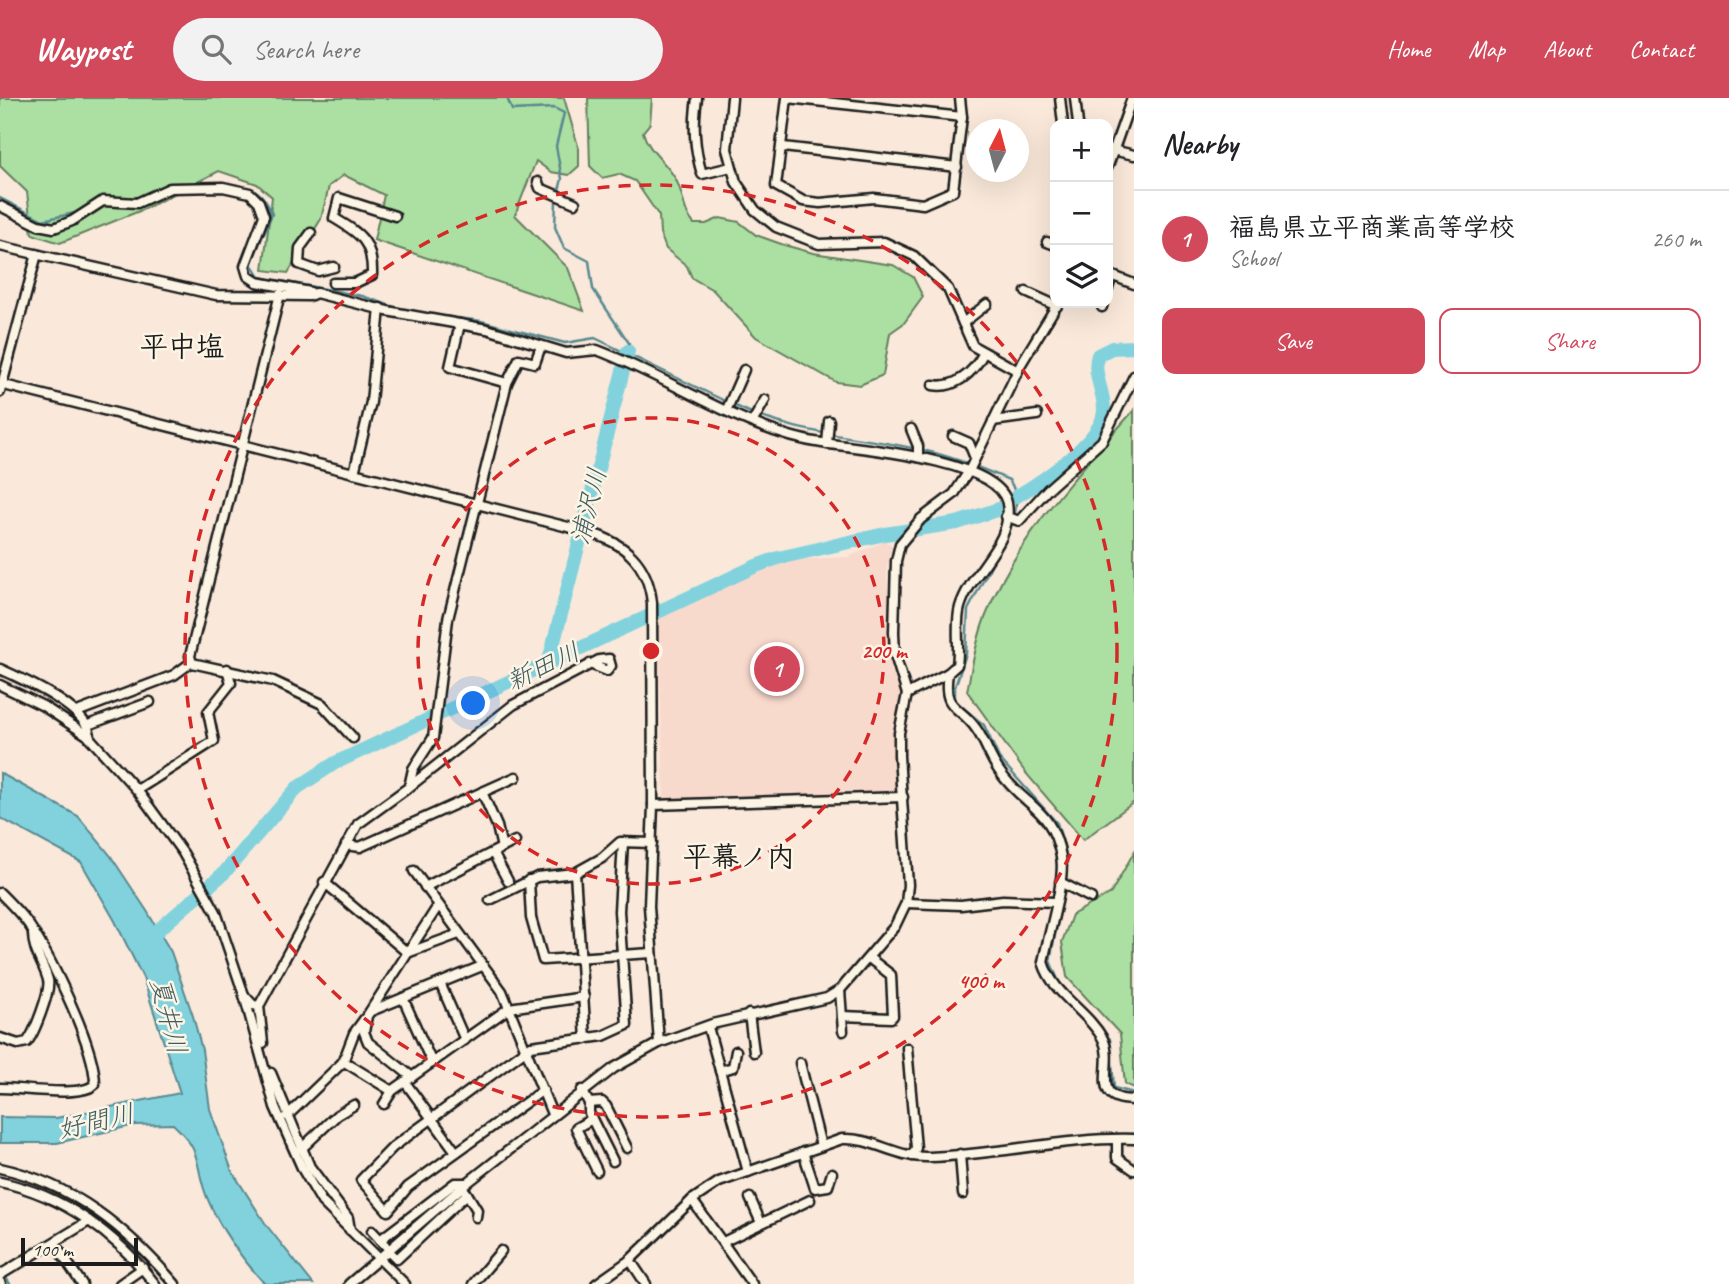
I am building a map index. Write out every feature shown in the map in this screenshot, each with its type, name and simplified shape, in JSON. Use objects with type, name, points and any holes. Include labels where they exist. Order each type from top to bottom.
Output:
[{"type":"street","points":[[697,98],[695,151],[702,174],[731,167]]},
{"type":"street","points":[[732,98],[727,149],[736,182],[755,210],[776,227],[819,244],[891,243],[914,256],[948,289],[968,341],[983,354],[1018,371]]},
{"type":"street","points":[[960,98],[962,117],[953,191],[923,204],[874,198],[820,203],[803,201],[776,186],[783,147],[787,98],[962,117]]},
{"type":"street","points":[[1060,98],[1062,119]]},
{"type":"street","points":[[1075,98],[1077,119]]},
{"type":"street","points":[[1113,144],[1132,98]]},
{"type":"street","points":[[783,147],[957,167]]},
{"type":"street","points":[[1113,150],[1134,155]]},
{"type":"street","points":[[538,182],[541,188],[575,203]]},
{"type":"street","points":[[0,206],[38,225],[54,228],[72,221],[103,201],[137,204],[177,187],[240,189],[256,198],[264,216],[245,266],[251,280],[380,309],[487,328],[566,353],[597,350],[793,439],[972,465],[1002,490],[1011,517]]},
{"type":"street","points":[[333,283],[362,282],[372,275],[369,245],[354,230],[334,218],[340,198],[395,216]]},
{"type":"street","points":[[311,233],[300,248],[299,264],[318,271],[333,266],[331,296]]},
{"type":"street","points":[[0,246],[216,295],[309,296],[316,293]]},
{"type":"street","points":[[37,254],[1,387],[608,537],[633,555],[648,581],[652,603],[653,805],[649,906],[659,1043]]},
{"type":"street","points":[[1113,276],[1134,284]]},
{"type":"street","points":[[1026,292],[1050,301]]},
{"type":"street","points":[[192,662],[190,656],[215,547],[280,294]]},
{"type":"street","points":[[963,323],[987,304]]},
{"type":"street","points":[[349,1284],[582,1090],[659,1043],[749,1014],[827,998],[840,990],[895,926],[906,903],[900,733],[907,694],[895,655],[896,561],[900,544],[921,519],[954,494],[972,465],[1018,371],[1055,308]]},
{"type":"street","points":[[354,473],[371,402],[380,309]]},
{"type":"street","points":[[460,324],[450,367],[507,383]]},
{"type":"street","points":[[409,787],[413,769],[433,738],[448,619],[507,383],[519,359],[535,363],[541,346]]},
{"type":"street","points":[[933,385],[948,386],[964,377],[983,354]]},
{"type":"street","points":[[727,410],[744,370]]},
{"type":"street","points":[[907,694],[948,673],[957,665],[959,617],[963,601],[1002,537],[1011,517],[1048,489],[1102,441],[1134,376]]},
{"type":"street","points":[[753,421],[765,400]]},
{"type":"street","points":[[993,421],[1037,415]]},
{"type":"street","points":[[828,444],[829,421]]},
{"type":"street","points":[[911,429],[918,446],[918,457]]},
{"type":"street","points":[[953,436],[969,443],[972,465]]},
{"type":"street","points":[[77,712],[174,675],[192,662],[273,681],[322,704],[353,738]]},
{"type":"street","points":[[350,1230],[348,1218],[317,1180],[287,1116],[261,1035],[259,1006],[324,882],[358,824],[513,705],[590,664]]},
{"type":"street","points":[[0,669],[77,712],[89,725],[90,738]]},
{"type":"street","points":[[137,790],[214,741],[208,712],[231,683],[227,669]]},
{"type":"street","points":[[948,673],[945,687],[949,704],[976,729],[1000,773],[1046,816],[1053,829],[1062,859],[1043,962],[1047,975],[1098,1031],[1105,1043],[1105,1085],[1110,1094],[1115,1098],[1134,1100]]},
{"type":"street","points":[[0,685],[43,706],[90,738],[137,790],[193,869],[216,912],[244,995],[282,1129],[315,1192],[405,1284]]},
{"type":"street","points":[[89,725],[150,702]]},
{"type":"street","points":[[346,845],[360,847],[516,777]]},
{"type":"street","points":[[482,792],[497,825],[502,848]]},
{"type":"street","points":[[653,805],[903,797]]},
{"type":"street","points":[[425,887],[515,841]]},
{"type":"street","points":[[489,900],[529,880],[575,873],[622,842],[652,843]]},
{"type":"street","points":[[543,1090],[408,1187],[388,1211],[361,1180],[393,1147],[526,1049],[603,1036],[627,1025],[619,911],[622,842]]},
{"type":"street","points":[[493,853],[508,881]]},
{"type":"street","points":[[414,871],[509,1008],[552,1114]]},
{"type":"street","points":[[575,873],[586,1039]]},
{"type":"street","points":[[529,880],[531,918],[543,960],[652,953]]},
{"type":"street","points":[[1060,881],[1091,898]]},
{"type":"street","points":[[324,882],[410,952]]},
{"type":"street","points":[[0,893],[33,932],[50,962],[93,1062],[95,1084],[88,1091],[75,1092],[0,1088]]},
{"type":"street","points":[[906,903],[961,905],[1003,900],[1055,902]]},
{"type":"street","points":[[287,1116],[344,1061],[354,1033],[438,906]]},
{"type":"street","points":[[0,1038],[18,1044],[27,1042],[48,992],[49,982],[36,953],[33,932]]},
{"type":"street","points":[[410,952],[459,934]]},
{"type":"street","points":[[842,1016],[893,1016],[891,975],[869,958]]},
{"type":"street","points":[[369,1013],[482,966]]},
{"type":"street","points":[[440,983],[465,1040]]},
{"type":"street","points":[[840,990],[843,1031]]},
{"type":"street","points":[[244,995],[259,1006]]},
{"type":"street","points":[[384,1104],[392,1091],[509,1008],[584,997]]},
{"type":"street","points":[[403,998],[432,1063]]},
{"type":"street","points":[[369,1013],[364,1032],[368,1042],[408,1079],[456,1152]]},
{"type":"street","points":[[749,1014],[754,1052]]},
{"type":"street","points":[[708,1027],[748,1172]]},
{"type":"street","points":[[906,1048],[916,1148],[912,1156]]},
{"type":"street","points":[[720,1072],[733,1067],[736,1051]]},
{"type":"street","points":[[344,1061],[392,1091]]},
{"type":"street","points":[[800,1063],[821,1146]]},
{"type":"street","points":[[582,1090],[589,1103],[592,1119],[613,1161]]},
{"type":"street","points":[[589,1103],[604,1104],[627,1148]]},
{"type":"street","points":[[301,1149],[337,1115],[354,1105]]},
{"type":"street","points":[[592,1119],[576,1128],[597,1171]]},
{"type":"street","points":[[596,1284],[630,1260],[692,1200],[730,1177],[842,1139],[855,1138],[912,1156],[1134,1139]]},
{"type":"street","points":[[1117,1139],[1116,1158],[1134,1170]]},
{"type":"street","points":[[803,1152],[815,1188],[828,1186],[832,1173]]},
{"type":"street","points":[[593,1161],[609,1153]]},
{"type":"street","points":[[960,1154],[963,1194]]},
{"type":"street","points":[[0,1168],[68,1191],[98,1209],[136,1242],[175,1284]]},
{"type":"street","points":[[0,1182],[24,1187],[57,1200],[89,1221],[118,1242],[155,1284]]},
{"type":"street","points":[[372,1231],[382,1242],[455,1183],[465,1188],[477,1210],[476,1217]]},
{"type":"street","points":[[393,1254],[397,1259],[465,1188]]},
{"type":"street","points":[[750,1198],[761,1223]]},
{"type":"street","points":[[692,1200],[752,1284]]},
{"type":"street","points":[[723,1242],[810,1200]]},
{"type":"street","points":[[2,1273],[89,1221]]},
{"type":"street","points":[[54,1243],[82,1284]]},
{"type":"street","points":[[473,1284],[501,1251]]},
{"type":"street","points":[[630,1260],[646,1284]]},
{"type":"street","points":[[120,1284],[143,1268]]},
{"type":"shaded area","points":[[885,541],[893,546],[887,567],[891,657],[903,695],[894,739],[897,793],[664,800],[658,619],[730,580],[768,565],[803,559],[848,557]]},
{"type":"green space","points":[[0,98],[564,98],[579,149],[579,166],[569,175],[551,172],[536,161],[515,215],[568,268],[584,311],[374,240],[384,195],[344,175],[329,186],[321,219],[288,273],[263,270],[272,197],[257,184],[219,171],[142,210],[60,243],[32,234],[27,192],[0,166]]},
{"type":"green space","points":[[588,98],[652,98],[650,123],[643,132],[645,139],[675,178],[687,213],[694,224],[706,224],[720,218],[739,222],[756,235],[784,245],[813,253],[893,265],[913,277],[923,297],[904,323],[890,333],[883,375],[860,385],[836,382],[756,337],[713,290],[692,278],[687,266],[666,249],[660,233],[659,216],[635,181],[619,174],[602,178],[590,166]]},
{"type":"green space","points":[[1134,410],[1134,802],[1083,840],[1025,772],[967,691],[982,626],[998,588],[1014,560],[1050,508]]},
{"type":"green space","points":[[1134,852],[1134,1088],[1125,1084],[1120,1034],[1067,977],[1062,942],[1072,915],[1111,893]]},
{"type":"water","points":[[0,773],[78,816],[110,855],[147,911],[171,952],[193,1016],[202,1050],[210,1109],[232,1171],[267,1226],[313,1284],[265,1284],[257,1275],[220,1224],[204,1190],[195,1153],[173,1124],[135,1125],[57,1143],[0,1143],[0,1117],[56,1118],[180,1093],[143,978],[115,921],[81,862],[0,818]]},
{"type":"waterway","points":[[507,98],[512,110],[554,108],[564,113],[556,146],[562,179],[556,201],[555,227],[564,248],[589,261],[593,289],[629,343],[628,351]]},
{"type":"waterway","points":[[232,185],[257,192],[265,200],[272,214],[251,264],[260,277],[362,296],[403,310]]},
{"type":"waterway","points":[[0,198],[43,220],[79,212]]},
{"type":"waterway","points":[[87,207],[103,198]]},
{"type":"waterway","points":[[420,313],[481,321],[565,343],[595,338],[727,402]]},
{"type":"waterway","name":"新田川","points":[[1017,496],[1070,458],[1102,421],[1104,409],[1096,368],[1098,355],[1112,348],[1134,347]]},
{"type":"waterway","name":"浦沢川","points":[[549,661],[628,351]]},
{"type":"waterway","points":[[733,405],[804,429],[933,453],[1009,480],[1015,493],[1016,507],[1007,534]]},
{"type":"waterway","name":"新田川","points":[[150,937],[224,873],[297,788],[335,763],[756,566],[778,558],[885,534],[957,523],[999,509]]},
{"type":"waterway","points":[[999,550],[968,610],[966,654],[955,687],[955,701],[984,725],[999,758],[1057,823],[1065,849],[1065,881]]},
{"type":"waterway","points":[[1064,887],[1050,961],[1059,982],[1110,1039],[1114,1088],[1134,1093]]},
{"type":"waterway","points":[[0,1269],[10,1284]]},
{"type":"place","name":"福島県立平商業高等学校","points":[[777,669]]},
{"type":"district","name":"平中塩","points":[[182,346]]},
{"type":"district","name":"平幕ノ内","points":[[739,856]]},
{"type":"water label","name":"夏井川","points":[[169,1016]]},
{"type":"water label","name":"好間川","points":[[96,1121]]}]
